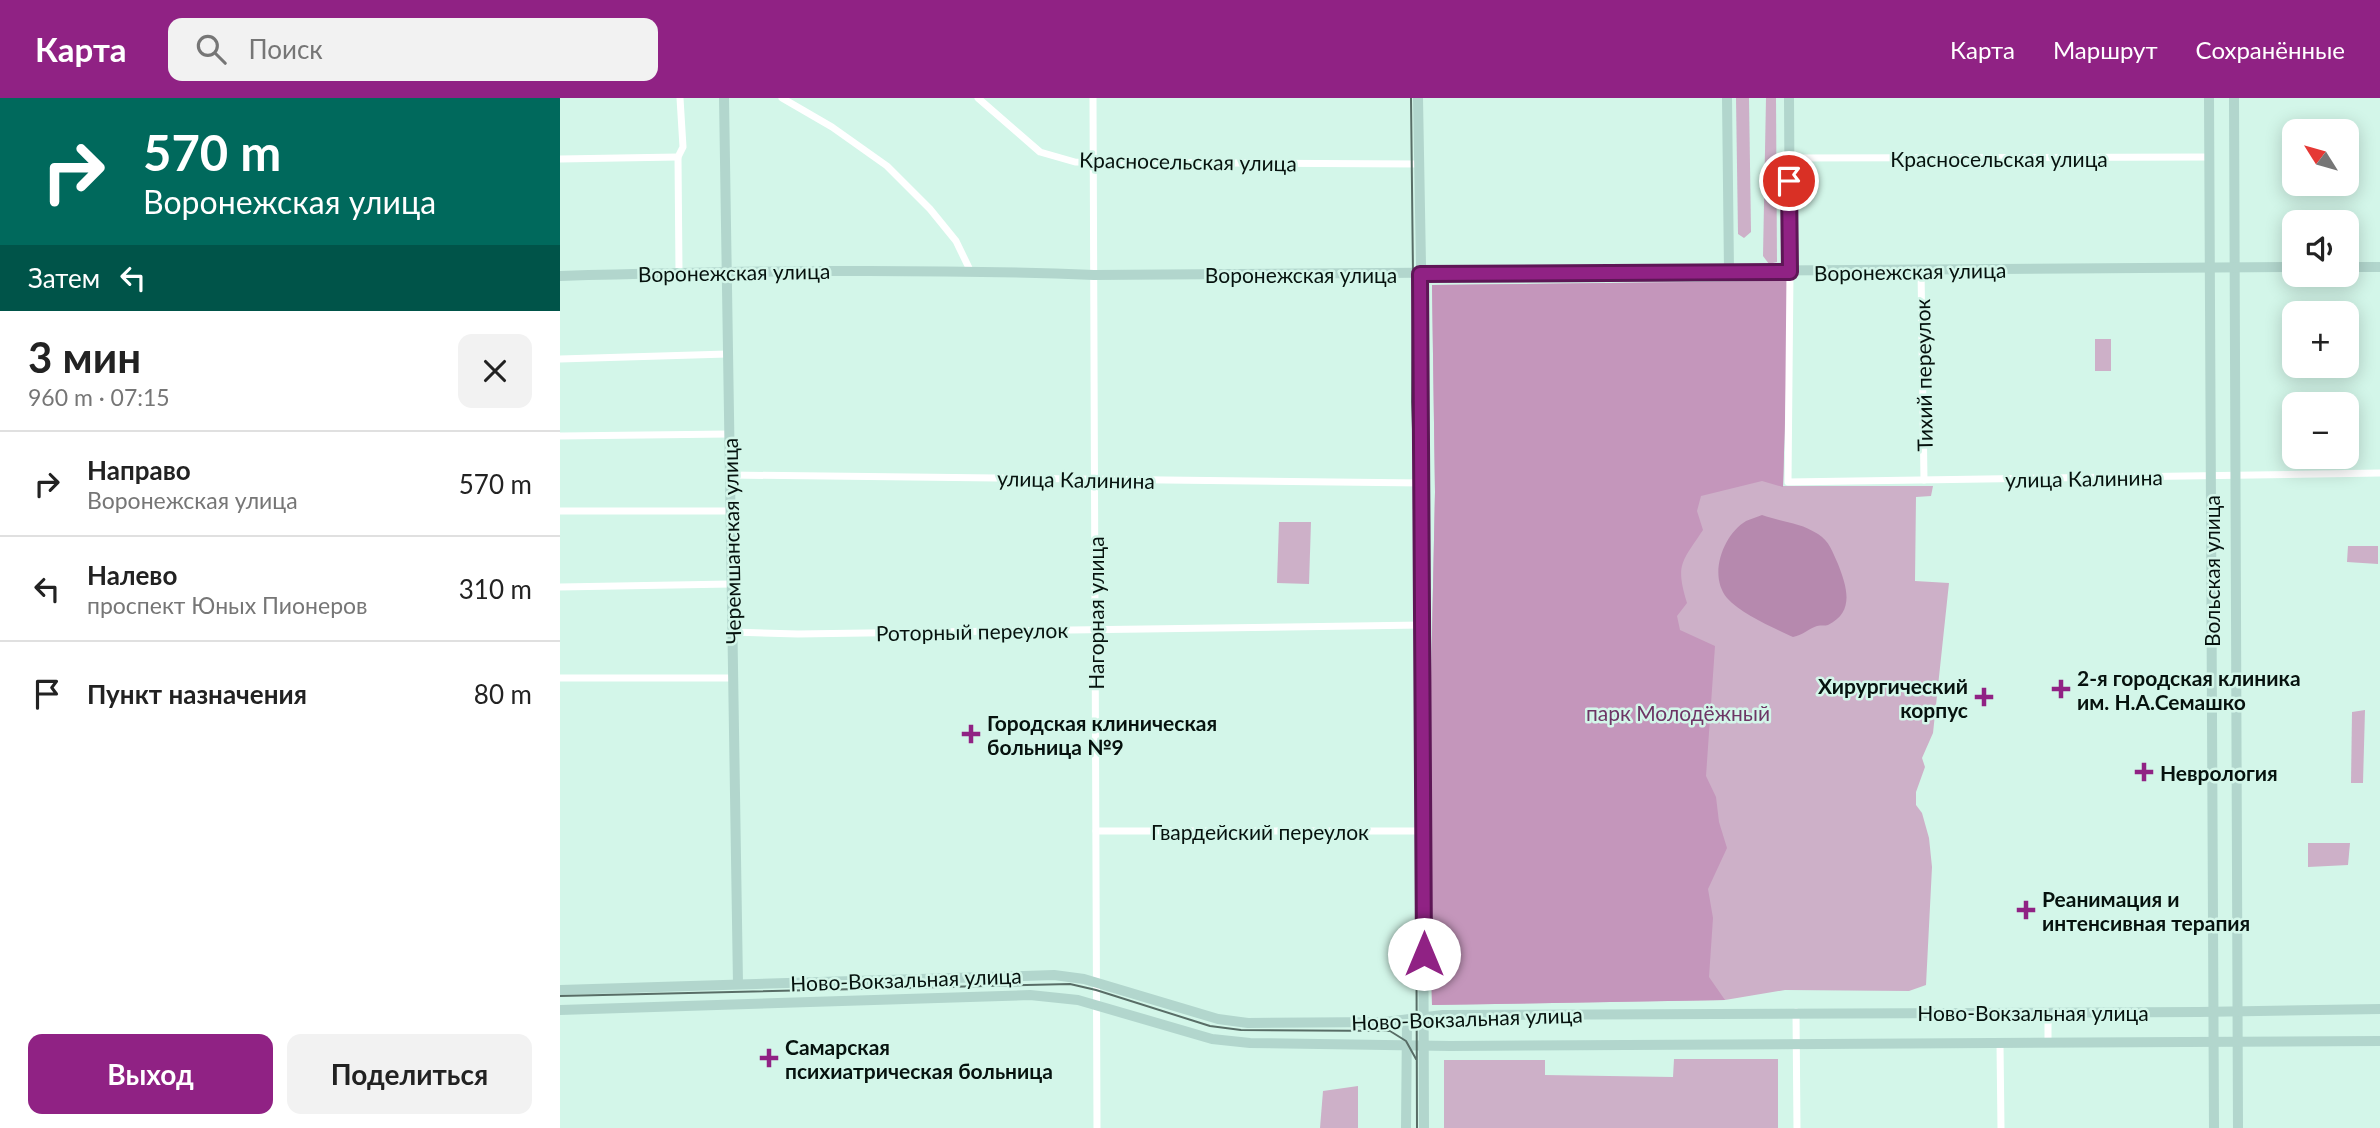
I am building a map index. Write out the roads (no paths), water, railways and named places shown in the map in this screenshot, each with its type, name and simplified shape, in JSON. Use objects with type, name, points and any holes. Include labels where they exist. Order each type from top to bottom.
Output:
[{"type":"main road","name":"Черемшанская улица","points":[[724,98],[738,984]]},
{"type":"main road","points":[[1418,98],[1424,1128]]},
{"type":"main road","points":[[1727,98],[1729,272]]},
{"type":"main road","points":[[1789,98],[1790,272]]},
{"type":"main road","name":"Вольская улица","points":[[2209,98],[2214,1128]]},
{"type":"main road","name":"Вольская улица","points":[[2234,98],[2238,1128]]},
{"type":"main road","name":"Воронежская улица","points":[[560,276],[728,271],[970,270],[1094,275],[2282,267]]},
{"type":"main road","points":[[2359,267],[2380,267]]},
{"type":"main road","name":"Ново-Вокзальная улица","points":[[560,990],[1054,975],[1096,982],[1218,1019],[1238,1021],[1385,1022],[1443,1015],[2380,1009]]},
{"type":"main road","name":"Ново-Вокзальная улица","points":[[560,1010],[1020,995],[1065,998],[1096,1004],[1212,1039],[1250,1043],[2000,1044],[2380,1041]]},
{"type":"main road","points":[[1406,1128],[1407,1020]]},
{"type":"street","points":[[679,272],[678,157],[683,147],[680,98]]},
{"type":"street","points":[[782,98],[832,127],[887,166],[930,209],[956,241],[970,270]]},
{"type":"street","name":"Красносельская улица","points":[[978,98],[1040,152],[1075,162],[1419,164]]},
{"type":"street","name":"Нагорная улица","points":[[1093,98],[1097,1128]]},
{"type":"street","points":[[560,159],[678,157]]},
{"type":"street","name":"Красносельская улица","points":[[1789,158],[2209,157]]},
{"type":"street","name":"Тихий переулок","points":[[1921,270],[1924,480]]},
{"type":"street","name":"улица Калинина","points":[[1790,272],[1788,482],[2380,473]]},
{"type":"street","points":[[560,359],[727,354]]},
{"type":"street","points":[[560,436],[729,434]]},
{"type":"street","name":"улица Калинина","points":[[730,475],[1422,483]]},
{"type":"street","points":[[560,511],[730,511]]},
{"type":"street","points":[[560,587],[731,584]]},
{"type":"street","name":"Роторный переулок","points":[[732,632],[798,634],[1422,625]]},
{"type":"street","points":[[560,678],[733,678]]},
{"type":"street","name":"Гвардейский переулок","points":[[1096,831],[1424,831]]},
{"type":"street","points":[[2048,1011],[2048,1043]]},
{"type":"street","points":[[1796,1012],[1797,1128]]},
{"type":"street","points":[[2000,1044],[2001,1128]]},
{"type":"tram line","points":[[1411,98],[1417,1128]]},
{"type":"tram line","points":[[560,996],[1070,984],[1210,1026],[1241,1030],[1390,1031],[1406,1041],[1416,1059]]},
{"type":"place","name":"2-я городская клиника им. Н.А.Семашко","points":[[2061,689]]},
{"type":"place","name":"Хирургический корпус","points":[[1984,697]]},
{"type":"place","name":"Городская клиническая больница №9","points":[[971,734]]},
{"type":"place","name":"Неврология","points":[[2144,772]]},
{"type":"place","name":"Реанимация и интенсивная терапия","points":[[2026,910]]},
{"type":"place","name":"Самарская психиатрическая больница","points":[[769,1058]]},
{"type":"park label","name":"парк Молодёжный","points":[[1678,712]]}]
